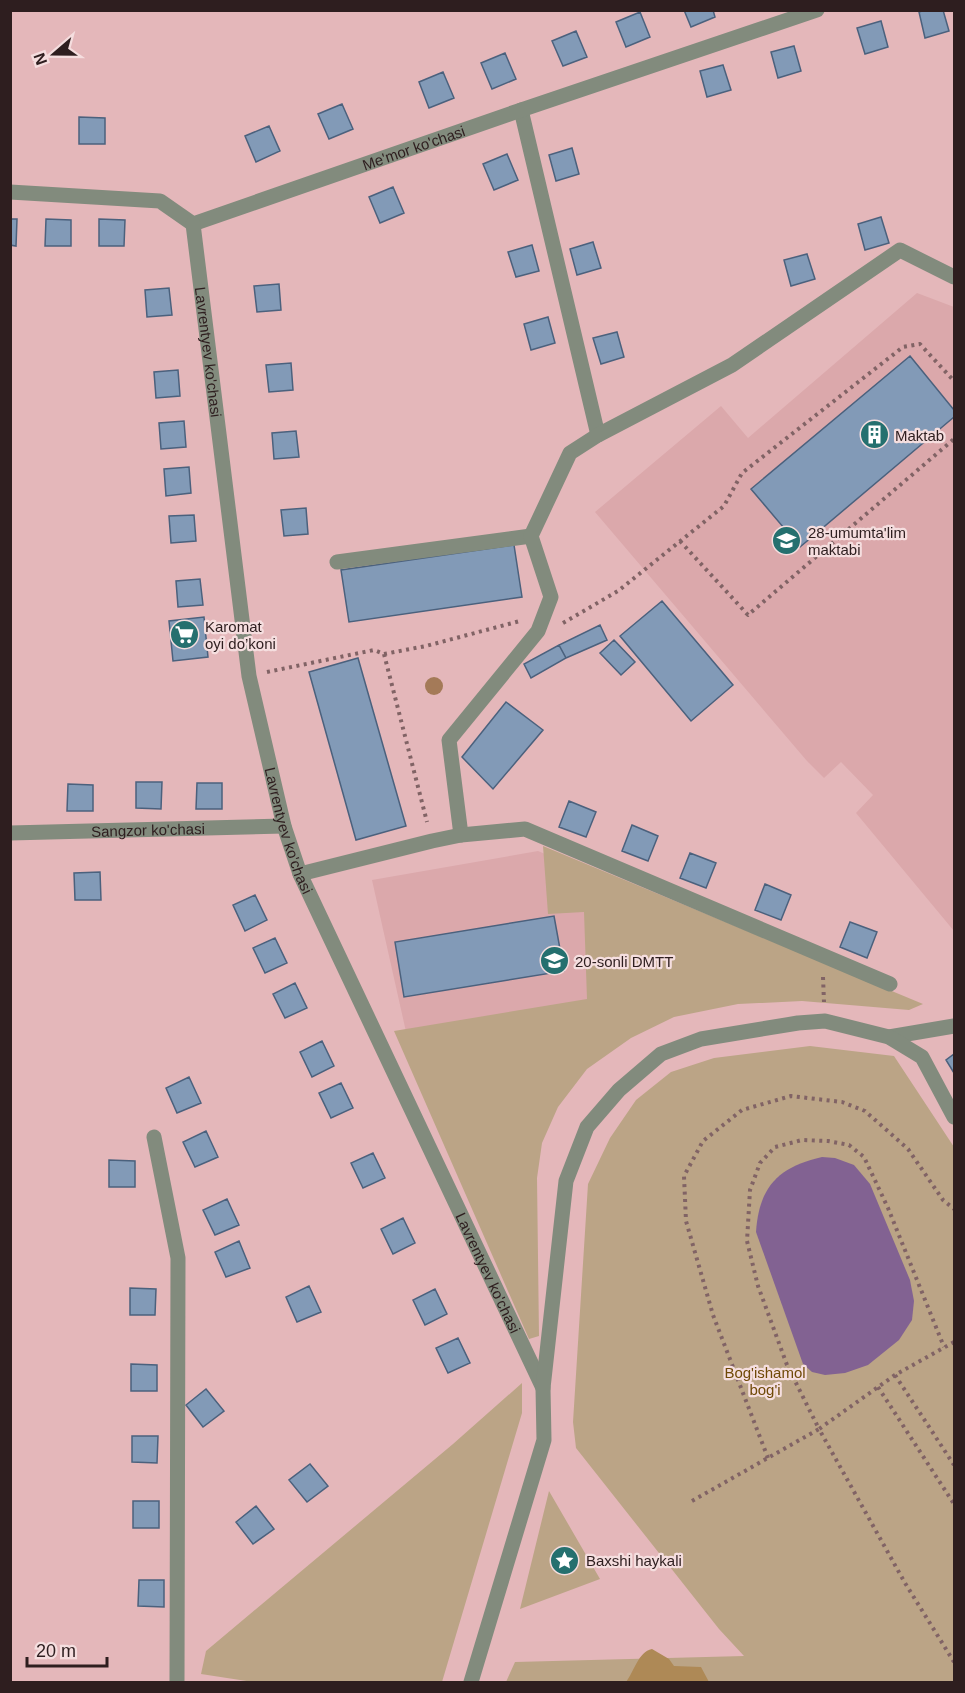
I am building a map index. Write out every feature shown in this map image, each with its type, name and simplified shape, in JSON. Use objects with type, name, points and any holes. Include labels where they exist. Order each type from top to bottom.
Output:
[{"type":"street","name":"Me'mor ko'chasi","points":[[193,225],[521,110],[817,10]]},
{"type":"street","points":[[521,110],[598,435]]},
{"type":"street","points":[[10,192],[160,201],[193,225]]},
{"type":"street","name":"Lavrentyev ko'chasi","points":[[193,225],[249,676],[284,826],[300,874],[543,1388]]},
{"type":"street","points":[[461,835],[449,740],[538,631],[551,597],[531,536],[570,453],[598,435],[732,365],[900,250],[954,277]]},
{"type":"street","points":[[337,562],[531,536]]},
{"type":"street","name":"Sangzor ko'chasi","points":[[10,832],[284,826]]},
{"type":"street","points":[[300,874],[461,835],[525,829],[890,984]]},
{"type":"street","points":[[471,1683],[544,1440],[543,1388],[566,1181],[587,1127],[619,1090],[661,1054],[700,1039],[798,1023],[825,1021],[889,1037],[922,1057],[954,1117]]},
{"type":"street","points":[[889,1037],[954,1026]]},
{"type":"street","points":[[153,1137],[178,1258],[177,1683]]},
{"type":"path","points":[[538,631],[562,624],[618,591],[724,506],[742,473],[903,347],[920,344],[954,381]]},
{"type":"path","points":[[680,541],[748,615],[954,439]]},
{"type":"path","points":[[249,676],[374,650],[384,654],[426,646],[545,614]]},
{"type":"path","points":[[384,654],[432,841]]},
{"type":"path","points":[[822,955],[825,1021]]},
{"type":"path","points":[[768,1458],[713,1315],[686,1221],[684,1176],[703,1141],[742,1110],[791,1096],[842,1102],[865,1111],[908,1149],[943,1200],[954,1209]]},
{"type":"path","points":[[944,1347],[892,1218],[864,1157],[849,1145],[828,1141],[802,1140],[775,1147],[760,1163],[750,1190],[747,1241],[758,1286],[787,1365],[819,1430],[905,1583],[954,1662]]},
{"type":"path","points":[[692,1501],[819,1430],[895,1375],[954,1342]]},
{"type":"path","points":[[895,1375],[954,1465]]},
{"type":"path","points":[[878,1387],[954,1504]]},
{"type":"shaded area","name":"28-umumta'lim maktabi","points":[[917,293],[954,307],[954,931],[856,813],[873,795],[841,762],[824,778],[807,761],[595,512],[721,406],[748,438]]},
{"type":"shaded area","name":"20-sonli DMTT","points":[[538,851],[724,929],[710,992],[411,1054],[372,880]]},
{"type":"shaded area","points":[[822,1157],[835,1158],[854,1165],[870,1184],[910,1280],[914,1301],[912,1320],[899,1340],[868,1365],[845,1373],[825,1375],[812,1372],[803,1364],[756,1232],[762,1202],[774,1181],[794,1166]]},
{"type":"shaded area","points":[[652,1649],[669,1659],[674,1666],[701,1667],[709,1682],[626,1682],[643,1654]]},
{"type":"green space","points":[[543,846],[923,1004],[909,1010],[802,1001],[738,1004],[674,1017],[631,1038],[587,1069],[558,1107],[542,1143],[537,1178],[539,1336],[529,1339],[394,1031],[587,999],[584,912],[548,914]]},
{"type":"green space","name":"Bog'ishamol bog'i","points":[[810,1046],[894,1056],[954,1147],[954,1682],[506,1682],[515,1662],[744,1656],[719,1629],[576,1448],[573,1422],[588,1184],[610,1138],[636,1100],[671,1072],[714,1058]]},
{"type":"green space","points":[[522,1383],[522,1413],[442,1682],[253,1682],[201,1674],[206,1651],[453,1444]]},
{"type":"green space","points":[[549,1491],[600,1579],[520,1609]]},
{"type":"building","points":[[684,10],[713,10],[715,17],[691,27]]},
{"type":"building","points":[[943,10],[949,31],[925,38],[919,12]]},
{"type":"building","points":[[640,12],[650,37],[626,47],[616,22]]},
{"type":"building","points":[[881,21],[888,47],[865,54],[857,28]]},
{"type":"building","points":[[576,31],[587,57],[563,66],[552,41]]},
{"type":"building","points":[[794,46],[801,71],[778,78],[771,52]]},
{"type":"building","points":[[505,53],[516,79],[492,89],[481,63]]},
{"type":"building","points":[[723,65],[731,90],[707,97],[700,71]]},
{"type":"building","points":[[443,72],[454,98],[429,108],[419,82]]},
{"type":"building","points":[[342,104],[353,129],[329,139],[318,114]]},
{"type":"building","points":[[79,117],[105,118],[105,144],[79,144]]},
{"type":"building","points":[[269,126],[280,151],[256,162],[245,136]]},
{"type":"building","points":[[572,148],[579,174],[556,181],[549,155]]},
{"type":"building","points":[[507,154],[518,180],[494,190],[483,164]]},
{"type":"building","points":[[393,187],[404,213],[380,223],[369,197]]},
{"type":"building","points":[[881,217],[889,243],[865,250],[858,224]]},
{"type":"building","points":[[10,219],[17,219],[16,246],[10,245]]},
{"type":"building","points":[[46,219],[71,220],[71,246],[45,246]]},
{"type":"building","points":[[99,219],[125,220],[124,246],[99,246]]},
{"type":"building","points":[[593,242],[601,268],[577,275],[570,249]]},
{"type":"building","points":[[532,245],[539,271],[516,277],[508,252]]},
{"type":"building","points":[[807,254],[815,279],[791,286],[784,260]]},
{"type":"building","points":[[279,284],[281,310],[257,312],[254,286]]},
{"type":"building","points":[[169,288],[172,315],[147,317],[145,290]]},
{"type":"building","points":[[548,317],[555,343],[531,350],[524,324]]},
{"type":"building","points":[[617,332],[624,357],[601,364],[593,338]]},
{"type":"building","name":"Maktab","points":[[910,356],[954,410],[954,417],[800,547],[751,489]]},
{"type":"building","points":[[291,363],[293,390],[269,392],[266,365]]},
{"type":"building","points":[[178,370],[180,396],[156,398],[154,372]]},
{"type":"building","points":[[184,421],[186,447],[161,449],[159,423]]},
{"type":"building","points":[[296,431],[299,457],[274,459],[272,433]]},
{"type":"building","points":[[189,467],[191,493],[166,496],[164,469]]},
{"type":"building","points":[[306,508],[308,534],[284,536],[281,510]]},
{"type":"building","points":[[194,515],[196,541],[171,543],[169,516]]},
{"type":"building","points":[[514,545],[522,597],[349,622],[341,570]]},
{"type":"building","points":[[200,579],[203,605],[178,607],[176,581]]},
{"type":"building","points":[[662,601],[733,685],[691,721],[620,636]]},
{"type":"building","points":[[204,617],[208,657],[173,661],[169,621]]},
{"type":"building","points":[[600,625],[607,640],[566,658],[559,645]]},
{"type":"building","points":[[614,640],[635,662],[621,675],[600,653]]},
{"type":"building","points":[[559,645],[566,658],[531,678],[524,664]]},
{"type":"building","points":[[358,658],[406,826],[356,840],[309,672]]},
{"type":"building","points":[[506,702],[543,730],[493,789],[462,757]]},
{"type":"building","points":[[136,782],[162,782],[161,809],[136,808]]},
{"type":"building","points":[[197,783],[222,783],[222,809],[196,809]]},
{"type":"building","points":[[68,784],[93,785],[93,811],[67,811]]},
{"type":"building","points":[[569,801],[596,812],[586,837],[559,827]]},
{"type":"building","points":[[632,825],[658,836],[648,861],[622,851]]},
{"type":"building","points":[[690,853],[716,863],[706,888],[680,878]]},
{"type":"building","points":[[100,872],[101,900],[75,900],[74,873]]},
{"type":"building","points":[[765,884],[791,895],[781,920],[755,910]]},
{"type":"building","points":[[255,895],[267,920],[245,931],[233,905]]},
{"type":"building","points":[[554,916],[564,971],[404,997],[395,942]]},
{"type":"building","points":[[850,922],[877,932],[867,958],[840,947]]},
{"type":"building","points":[[275,938],[287,963],[265,973],[253,948]]},
{"type":"building","points":[[295,983],[307,1008],[285,1018],[273,994]]},
{"type":"building","points":[[322,1041],[334,1066],[312,1077],[300,1052]]},
{"type":"building","points":[[954,1054],[954,1073],[946,1060]]},
{"type":"building","points":[[189,1077],[201,1103],[177,1113],[166,1088]]},
{"type":"building","points":[[341,1083],[353,1108],[331,1118],[319,1093]]},
{"type":"building","points":[[206,1131],[218,1157],[195,1167],[183,1142]]},
{"type":"building","points":[[373,1153],[385,1178],[363,1188],[351,1163]]},
{"type":"building","points":[[109,1160],[135,1161],[135,1187],[109,1187]]},
{"type":"building","points":[[227,1199],[239,1225],[215,1235],[203,1210]]},
{"type":"building","points":[[403,1218],[415,1243],[393,1254],[381,1229]]},
{"type":"building","points":[[239,1241],[250,1268],[226,1277],[215,1252]]},
{"type":"building","points":[[309,1286],[321,1312],[297,1322],[286,1297]]},
{"type":"building","points":[[130,1288],[156,1289],[155,1315],[130,1315]]},
{"type":"building","points":[[435,1289],[447,1314],[425,1325],[413,1300]]},
{"type":"building","points":[[458,1338],[470,1363],[448,1373],[436,1348]]},
{"type":"building","points":[[131,1364],[157,1365],[157,1391],[131,1391]]},
{"type":"building","points":[[206,1389],[224,1411],[203,1427],[186,1405]]},
{"type":"building","points":[[132,1436],[158,1436],[157,1463],[132,1462]]},
{"type":"building","points":[[310,1464],[328,1486],[307,1502],[289,1480]]},
{"type":"building","points":[[133,1501],[159,1501],[159,1528],[133,1528]]},
{"type":"building","points":[[256,1506],[274,1529],[253,1544],[236,1522]]},
{"type":"building","points":[[139,1580],[164,1580],[164,1607],[138,1606]]},
{"type":"place","name":"Maktab","points":[[874,435]]},
{"type":"place","name":"28-umumta'lim maktabi","points":[[787,541]]},
{"type":"place","name":"Karomat oyi do’koni","points":[[184,635]]},
{"type":"place","name":"20-sonli DMTT","points":[[554,961]]},
{"type":"place","name":"Baxshi haykali","points":[[565,1560]]}]
